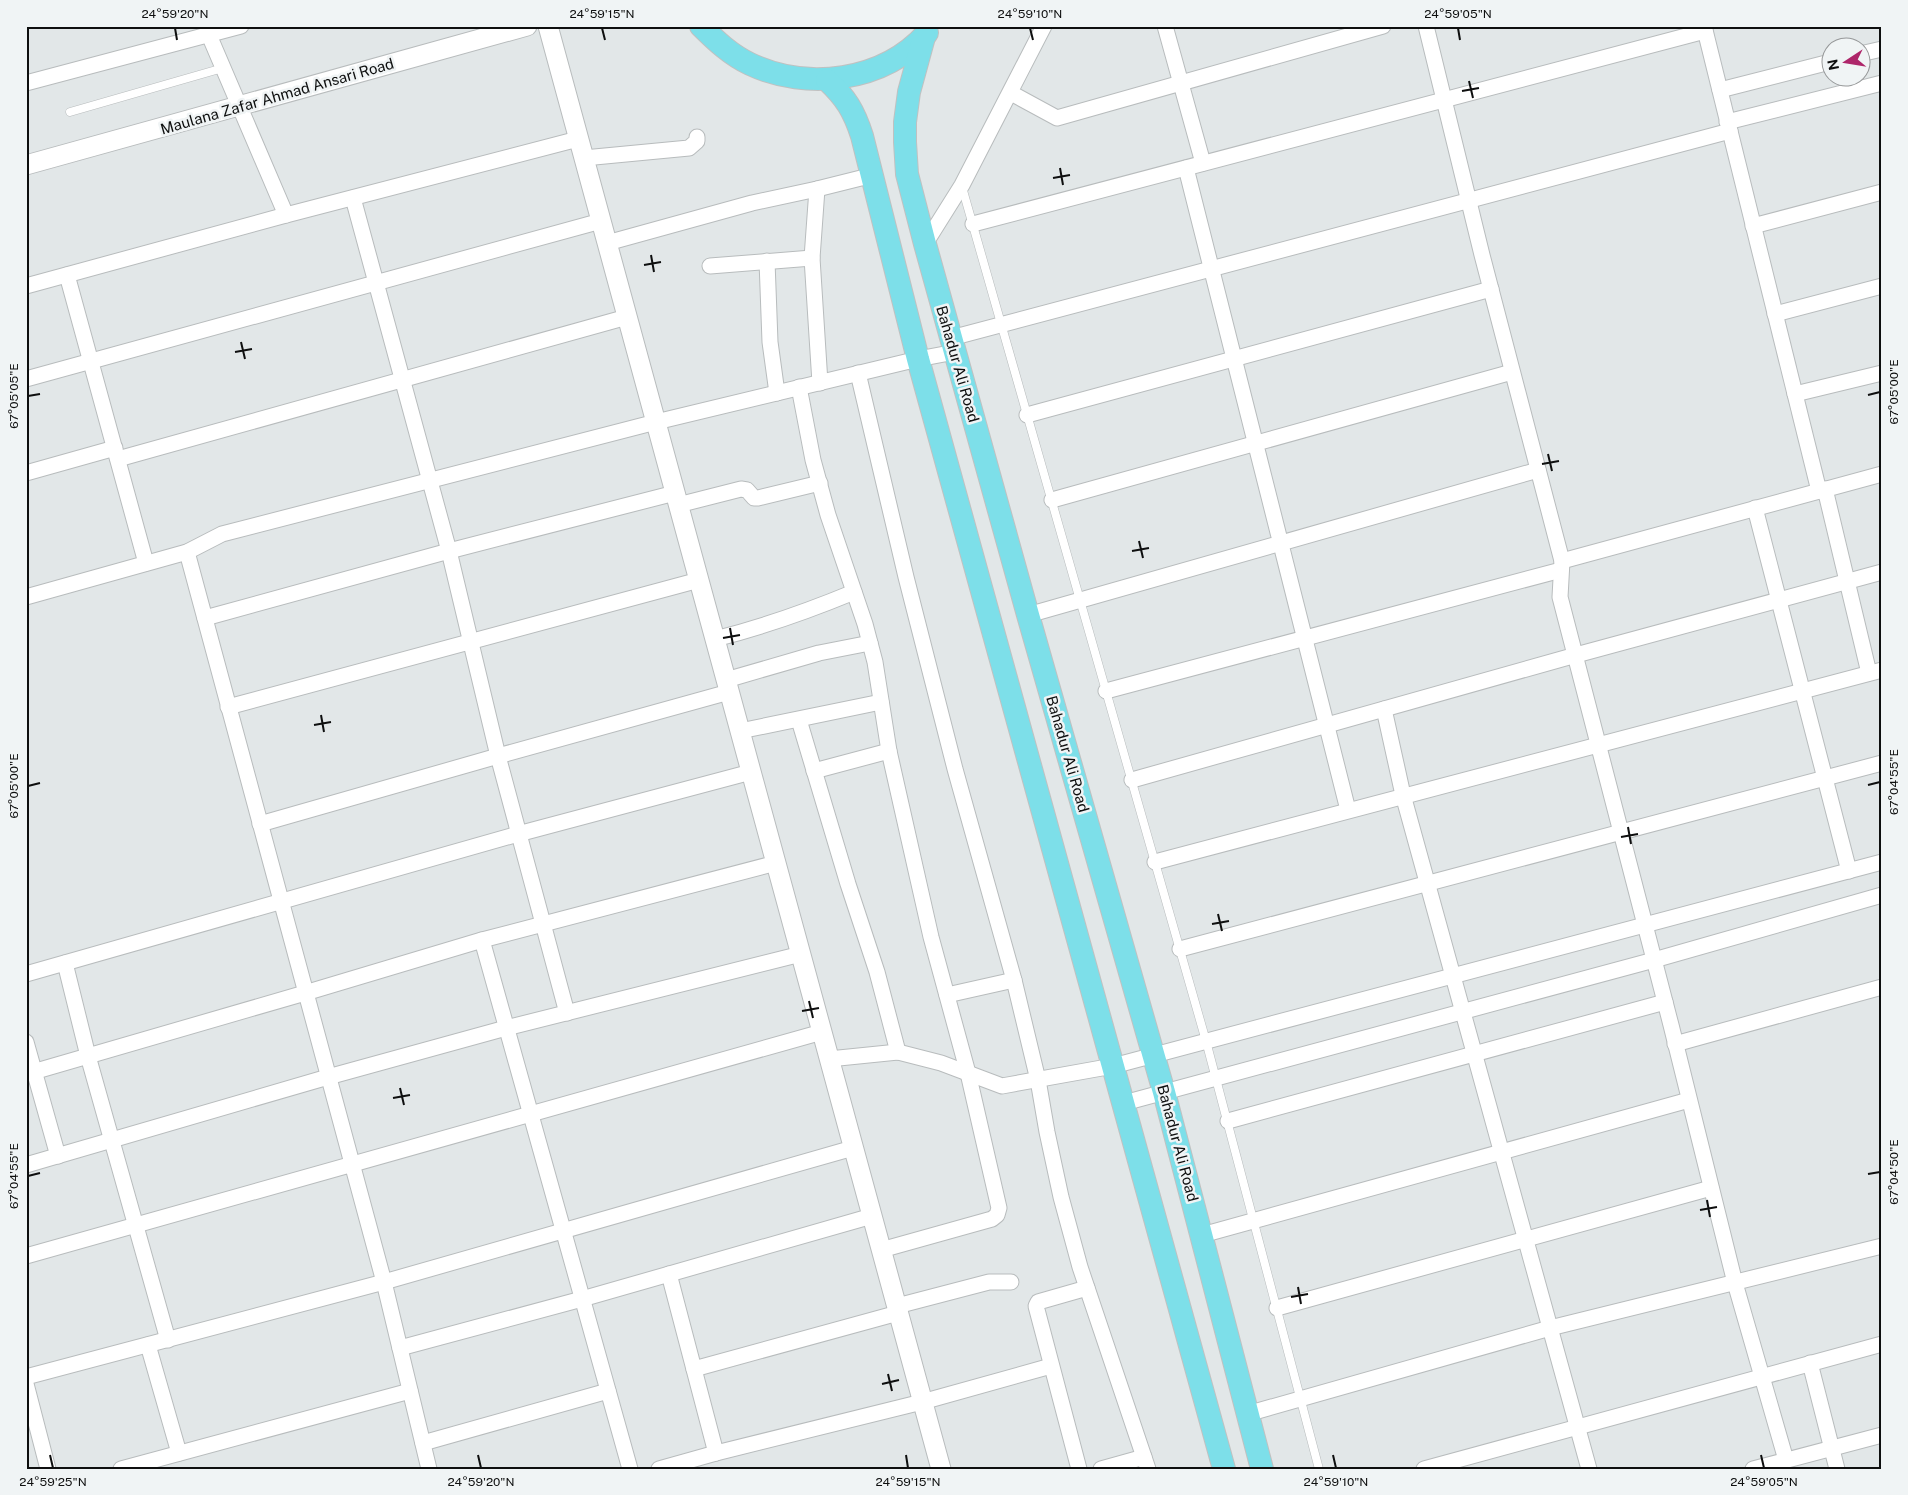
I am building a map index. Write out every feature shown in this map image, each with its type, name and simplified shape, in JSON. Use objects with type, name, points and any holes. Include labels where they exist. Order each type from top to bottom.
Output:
[{"type":"main road","points":[[702,26],[731,53],[755,66],[787,77],[807,80],[849,77],[869,71],[907,51],[928,32]]},
{"type":"main road","name":"Bahadur Ali Road","points":[[928,32],[909,92],[905,122],[907,174],[1028,615],[1154,1055],[1262,1469]]},
{"type":"main road","points":[[827,80],[844,96],[855,115],[873,175],[918,359],[1224,1469]]},
{"type":"street","points":[[26,83],[241,26]]},
{"type":"street","name":"Maulana Zafar Ahmad Ansari Road","points":[[26,165],[527,26]]},
{"type":"street","points":[[548,26],[941,1469]]},
{"type":"street","points":[[925,244],[962,184],[1044,26]]},
{"type":"street","points":[[1165,26],[1203,163]]},
{"type":"street","points":[[1010,92],[1057,118],[1383,26]]},
{"type":"street","points":[[1426,26],[1490,289],[1562,565],[1560,597],[1665,1002],[1735,1283],[1786,1460]]},
{"type":"street","points":[[973,224],[1704,29],[1795,394],[1847,581],[1876,671],[1155,862]]},
{"type":"street","points":[[209,35],[286,214]]},
{"type":"street","points":[[1720,90],[1820,65]]},
{"type":"street","points":[[26,597],[187,552],[222,534],[656,422],[918,359],[1002,324],[1468,200],[1882,83]]},
{"type":"street","points":[[584,158],[689,148],[698,141],[697,137]]},
{"type":"street","points":[[26,286],[286,214],[578,139]]},
{"type":"street","points":[[1186,168],[1348,810]]},
{"type":"street","points":[[607,242],[752,202],[873,175]]},
{"type":"street","points":[[817,189],[812,258],[820,383]]},
{"type":"street","points":[[1753,226],[1882,192]]},
{"type":"street","points":[[353,198],[449,552],[498,756],[567,1013]]},
{"type":"street","points":[[26,379],[601,221]]},
{"type":"street","points":[[710,266],[812,258]]},
{"type":"street","points":[[767,261],[770,342],[777,393]]},
{"type":"street","points":[[67,275],[146,563]]},
{"type":"street","points":[[1776,314],[1882,286]]},
{"type":"street","points":[[1027,415],[1490,289]]},
{"type":"street","points":[[26,473],[116,453],[402,380],[627,317]]},
{"type":"street","points":[[1052,500],[1512,372]]},
{"type":"street","points":[[858,373],[906,576],[955,769],[1014,980],[1038,1080],[1061,1197],[1087,1288],[1146,1463],[1101,1469]]},
{"type":"street","points":[[1795,394],[1882,373]]},
{"type":"street","points":[[800,388],[813,460],[828,515],[866,624],[875,662],[890,751],[931,937],[968,1073],[999,1208],[997,1215],[992,1219],[881,1250]]},
{"type":"street","points":[[1028,615],[1538,470]]},
{"type":"street","points":[[1106,691],[1304,638],[1755,508],[1882,474]]},
{"type":"street","points":[[205,618],[449,552],[677,499],[741,489],[747,490],[754,498],[758,498],[820,482]]},
{"type":"street","points":[[1755,508],[1849,871]]},
{"type":"street","points":[[187,552],[384,1282],[429,1469]]},
{"type":"street","points":[[1132,780],[1576,655],[1882,572]]},
{"type":"street","points":[[228,707],[699,580]]},
{"type":"street","points":[[715,639],[755,629],[798,615],[854,592]]},
{"type":"street","points":[[260,824],[498,756],[728,686],[819,653],[870,643]]},
{"type":"street","points":[[740,731],[881,702]]},
{"type":"street","points":[[1384,709],[1404,795],[1462,1012],[1589,1469]]},
{"type":"street","points":[[799,720],[877,972],[898,1052]]},
{"type":"street","points":[[814,772],[890,751]]},
{"type":"street","points":[[1180,949],[1882,763]]},
{"type":"street","points":[[26,974],[280,900],[751,772]]},
{"type":"street","points":[[829,1060],[898,1052],[941,1063],[1002,1086],[1113,1066],[1882,862]]},
{"type":"street","points":[[30,1072],[482,940],[776,863]]},
{"type":"street","points":[[1124,1103],[1654,960],[1882,895]]},
{"type":"street","points":[[482,940],[630,1469]]},
{"type":"street","points":[[26,1165],[328,1077],[506,1028],[801,954]]},
{"type":"street","points":[[64,963],[88,1056],[168,1340]]},
{"type":"street","points":[[947,995],[1014,980]]},
{"type":"street","points":[[1675,1044],[1882,987]]},
{"type":"street","points":[[1228,1121],[1665,1002]]},
{"type":"street","points":[[26,1256],[822,1032]]},
{"type":"street","points":[[26,1042],[30,1072],[58,1156]]},
{"type":"street","points":[[1202,1235],[1689,1100]]},
{"type":"street","points":[[26,1377],[384,1282],[853,1148]]},
{"type":"street","points":[[1277,1308],[1711,1188]]},
{"type":"street","points":[[400,1348],[582,1299],[872,1216]]},
{"type":"street","points":[[1248,1414],[1550,1328],[1882,1246]]},
{"type":"street","points":[[669,1274],[716,1453]]},
{"type":"street","points":[[694,1369],[989,1282],[1010,1282]]},
{"type":"street","points":[[1079,1469],[1036,1306],[1038,1302],[1087,1288]]},
{"type":"street","points":[[1424,1469],[1882,1344]]},
{"type":"street","points":[[148,1345],[179,1453]]},
{"type":"street","points":[[1810,1363],[1837,1469]]},
{"type":"street","points":[[659,1469],[922,1402],[1051,1366]]},
{"type":"street","points":[[26,1384],[48,1469]]},
{"type":"street","points":[[121,1469],[410,1391]]},
{"type":"street","points":[[423,1442],[608,1392]]},
{"type":"street","points":[[1753,1469],[1882,1435]]},
{"type":"lane","points":[[70,112],[223,68]]},
{"type":"lane","points":[[962,184],[1206,1040],[1319,1469]]}]
